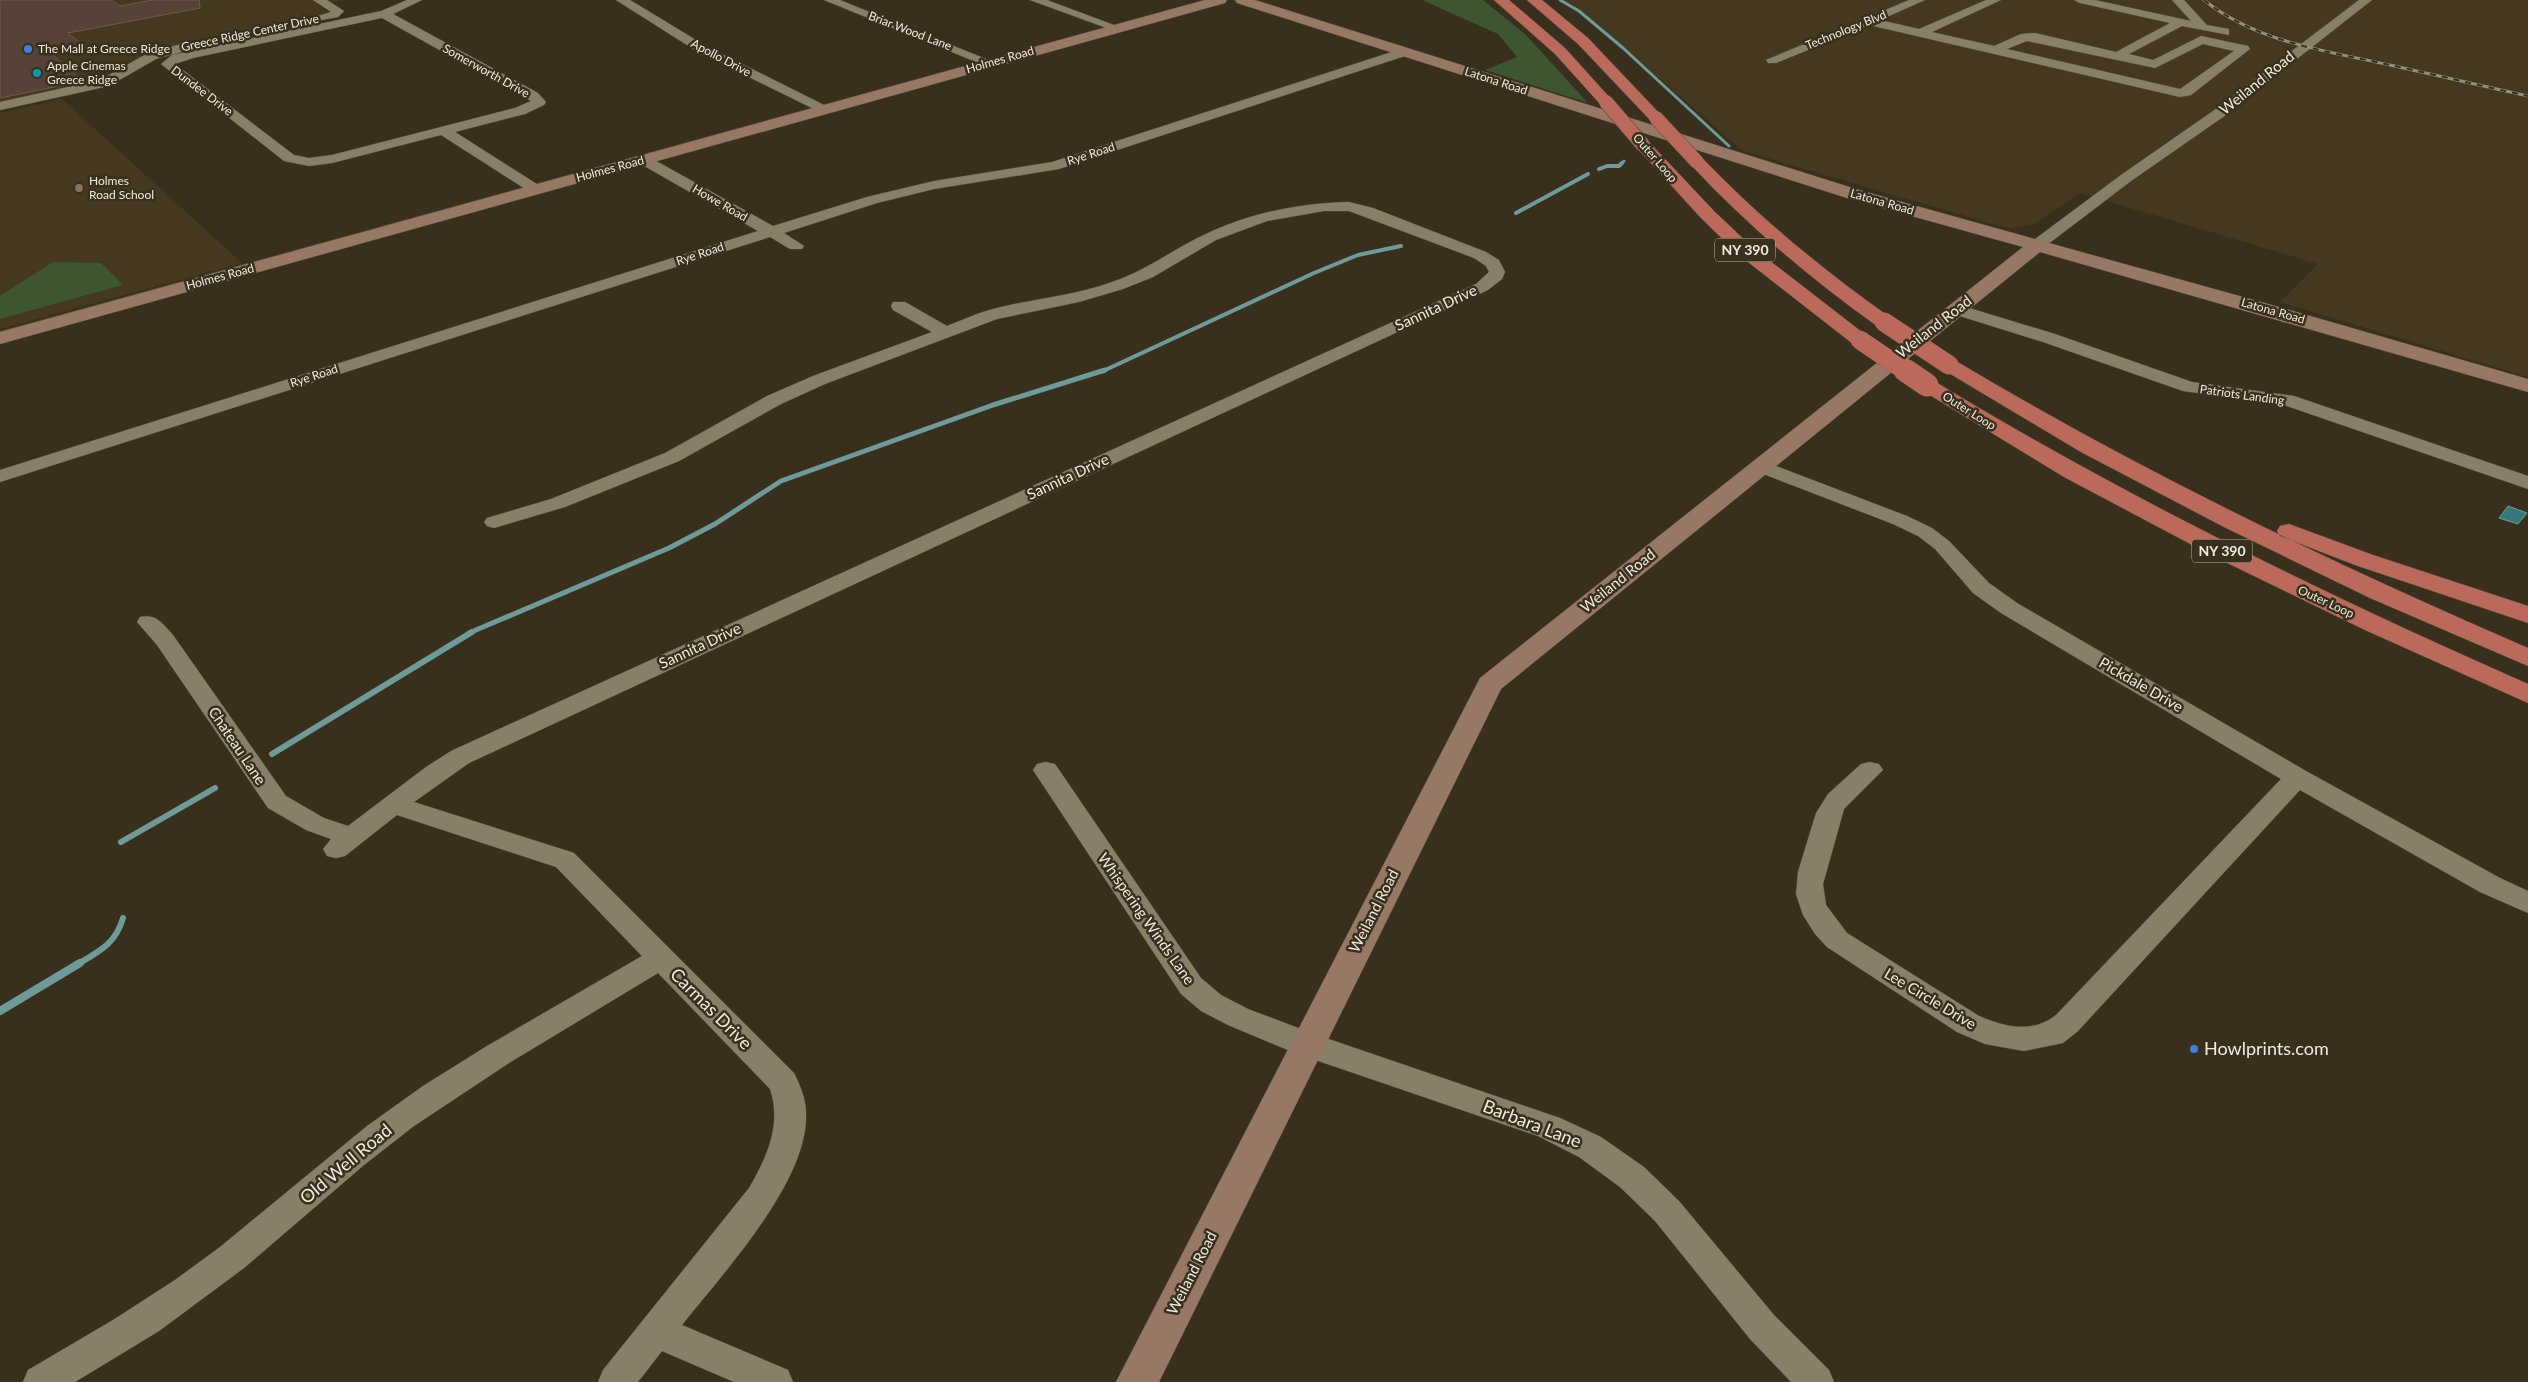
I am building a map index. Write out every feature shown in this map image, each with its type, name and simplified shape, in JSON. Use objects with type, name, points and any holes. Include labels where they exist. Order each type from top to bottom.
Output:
[{"type":"highway","name":"Outer Loop","points":[[1501,0],[1560,51],[1694,201],[1741,246],[1787,286],[1860,340],[1927,385],[2034,450],[2217,548],[2343,610],[2528,694]]},
{"type":"highway","name":"Outer Loop","points":[[1534,0],[1583,41],[1739,206],[1790,252],[1884,322],[1949,365],[2058,430],[2156,483],[2297,553],[2528,658]]},
{"type":"highway","points":[[2058,430],[2298,535],[2387,568],[2528,615]]},
{"type":"street","name":"Greece Ridge Center Drive","points":[[0,106],[104,83],[146,58],[160,53],[321,19],[338,11],[319,0]]},
{"type":"street","points":[[377,3],[393,4],[415,0]]},
{"type":"street","points":[[384,14],[415,0]]},
{"type":"street","name":"Apollo Drive","points":[[622,0],[702,49],[825,109]]},
{"type":"street","name":"Briar Wood Lane","points":[[830,0],[990,63]]},
{"type":"street","points":[[1036,0],[1116,28]]},
{"type":"street","name":"Holmes Road","points":[[0,338],[1220,0]]},
{"type":"street","name":"Latona Road","points":[[1242,0],[1799,178],[2315,323],[2528,386]]},
{"type":"street","name":"Technology Blvd","points":[[1772,60],[1919,0]]},
{"type":"street","points":[[1921,33],[1994,0]]},
{"type":"street","points":[[2080,0],[2238,35]]},
{"type":"street","points":[[2113,7],[2128,0]]},
{"type":"street","points":[[2178,0],[2203,27]]},
{"type":"street","name":"Weiland Road","points":[[1137,1382],[1306,1044],[1490,684],[1956,309],[2126,178],[2218,114],[2366,0]]},
{"type":"street","name":"Dundee Drive","points":[[384,14],[193,54],[176,58],[167,64],[294,160],[309,162],[332,159],[444,131]]},
{"type":"street","name":"Somerworth Drive","points":[[384,14],[533,96],[539,102],[520,112],[444,131]]},
{"type":"street","points":[[1868,21],[2180,93],[2186,92],[2244,48],[2201,40],[2155,64],[2030,36],[1996,50]]},
{"type":"street","points":[[2117,56],[2181,22]]},
{"type":"street","name":"Rye Road","points":[[0,476],[770,232],[903,192],[1030,171],[1071,161],[1404,52]]},
{"type":"street","points":[[444,131],[536,189]]},
{"type":"street","name":"Howe Road","points":[[644,160],[796,246]]},
{"type":"street","name":"Sannita Drive","points":[[394,805],[435,773],[460,757],[513,731],[1482,287],[1496,276],[1497,272],[1493,264],[1480,255],[1368,211],[1349,206],[1324,207],[1264,218],[1227,230],[1147,274],[1117,286],[1079,297],[992,315],[793,390],[672,457],[558,503],[494,522]]},
{"type":"street","points":[[899,306],[945,332]]},
{"type":"street","name":"Patriots Landing","points":[[1956,309],[2049,338],[2189,388],[2287,400],[2528,483]]},
{"type":"street","name":"Pickdale Drive","points":[[1760,466],[1900,520],[1924,532],[1942,545],[1981,588],[2009,608],[2297,777],[2490,885],[2528,903]]},
{"type":"street","name":"Chateau Lane","points":[[148,622],[164,640],[277,802],[344,843],[394,805]]},
{"type":"street","name":"Whispering Winds Lane","points":[[1046,770],[1191,986],[1211,1003],[1238,1017],[1306,1044]]},
{"type":"street","name":"Lee Circle Drive","points":[[1870,770],[1833,806],[1810,877],[1808,893],[1812,910],[1822,925],[1837,940],[1968,1024],[1996,1036],[2024,1039],[2052,1035],[2067,1023],[2297,777]]},
{"type":"street","name":"Carmas Drive","points":[[394,805],[565,860],[783,1082],[791,1106],[786,1148],[776,1173],[761,1198],[616,1382]]},
{"type":"street","name":"Old Well Road","points":[[40,1382],[143,1320],[205,1279],[266,1231],[366,1146],[446,1087],[661,958]]},
{"type":"street","name":"Barbara Lane","points":[[1306,1044],[1549,1127],[1590,1147],[1632,1177],[1668,1211],[1762,1327],[1816,1382]]},
{"type":"street","points":[[655,1331],[775,1382]]},
{"type":"shaded area","points":[[0,0],[345,0],[318,5],[330,14],[323,17],[152,53],[131,61],[109,77],[69,89],[0,104]]},
{"type":"shaded area","points":[[1565,0],[2528,0],[2528,377],[2280,302],[2318,264],[2080,193],[2035,224],[2016,228],[2003,227],[1743,151],[1582,11]]},
{"type":"shaded area","name":"Holmes Road School","points":[[62,99],[242,263],[0,329],[0,113]]},
{"type":"green space","points":[[1422,0],[1483,0],[1526,35],[1588,103],[1485,70],[1517,57],[1498,34]]},
{"type":"green space","points":[[53,262],[101,263],[123,285],[0,319],[0,296]]},
{"type":"water","points":[[2508,506],[2527,513],[2518,524],[2499,518]]},
{"type":"building","name":"The Mall at Greece Ridge","points":[[0,0],[111,0],[120,6],[152,0],[199,0],[200,8],[68,33],[82,44],[48,51],[84,81],[0,98]]},
{"type":"waterway","points":[[1560,0],[1579,11],[1623,48],[1729,146]]},
{"type":"waterway","points":[[1599,169],[1607,166],[1619,166],[1624,161]]},
{"type":"waterway","points":[[1516,213],[1588,174]]},
{"type":"waterway","points":[[1101,372],[1314,273],[1358,255],[1401,246]]},
{"type":"waterway","points":[[469,633],[669,548],[715,524],[781,481],[993,405],[1105,370]]},
{"type":"waterway","points":[[272,754],[472,632]]},
{"type":"waterway","points":[[121,842],[215,788]]},
{"type":"waterway","points":[[78,964],[100,950],[111,940],[120,927],[123,918]]},
{"type":"waterway","points":[[0,1011],[80,963]]},
{"type":"railway","points":[[2204,0],[2246,26],[2292,43],[2528,96]]},
{"type":"place","name":"The Mall at Greece Ridge","points":[[28,49]]},
{"type":"place","name":"Apple Cinemas Greece Ridge","points":[[37,73]]},
{"type":"place","name":"Holmes Road School","points":[[79,188]]},
{"type":"place","name":"Howlprints.com","points":[[2194,1049]]}]
